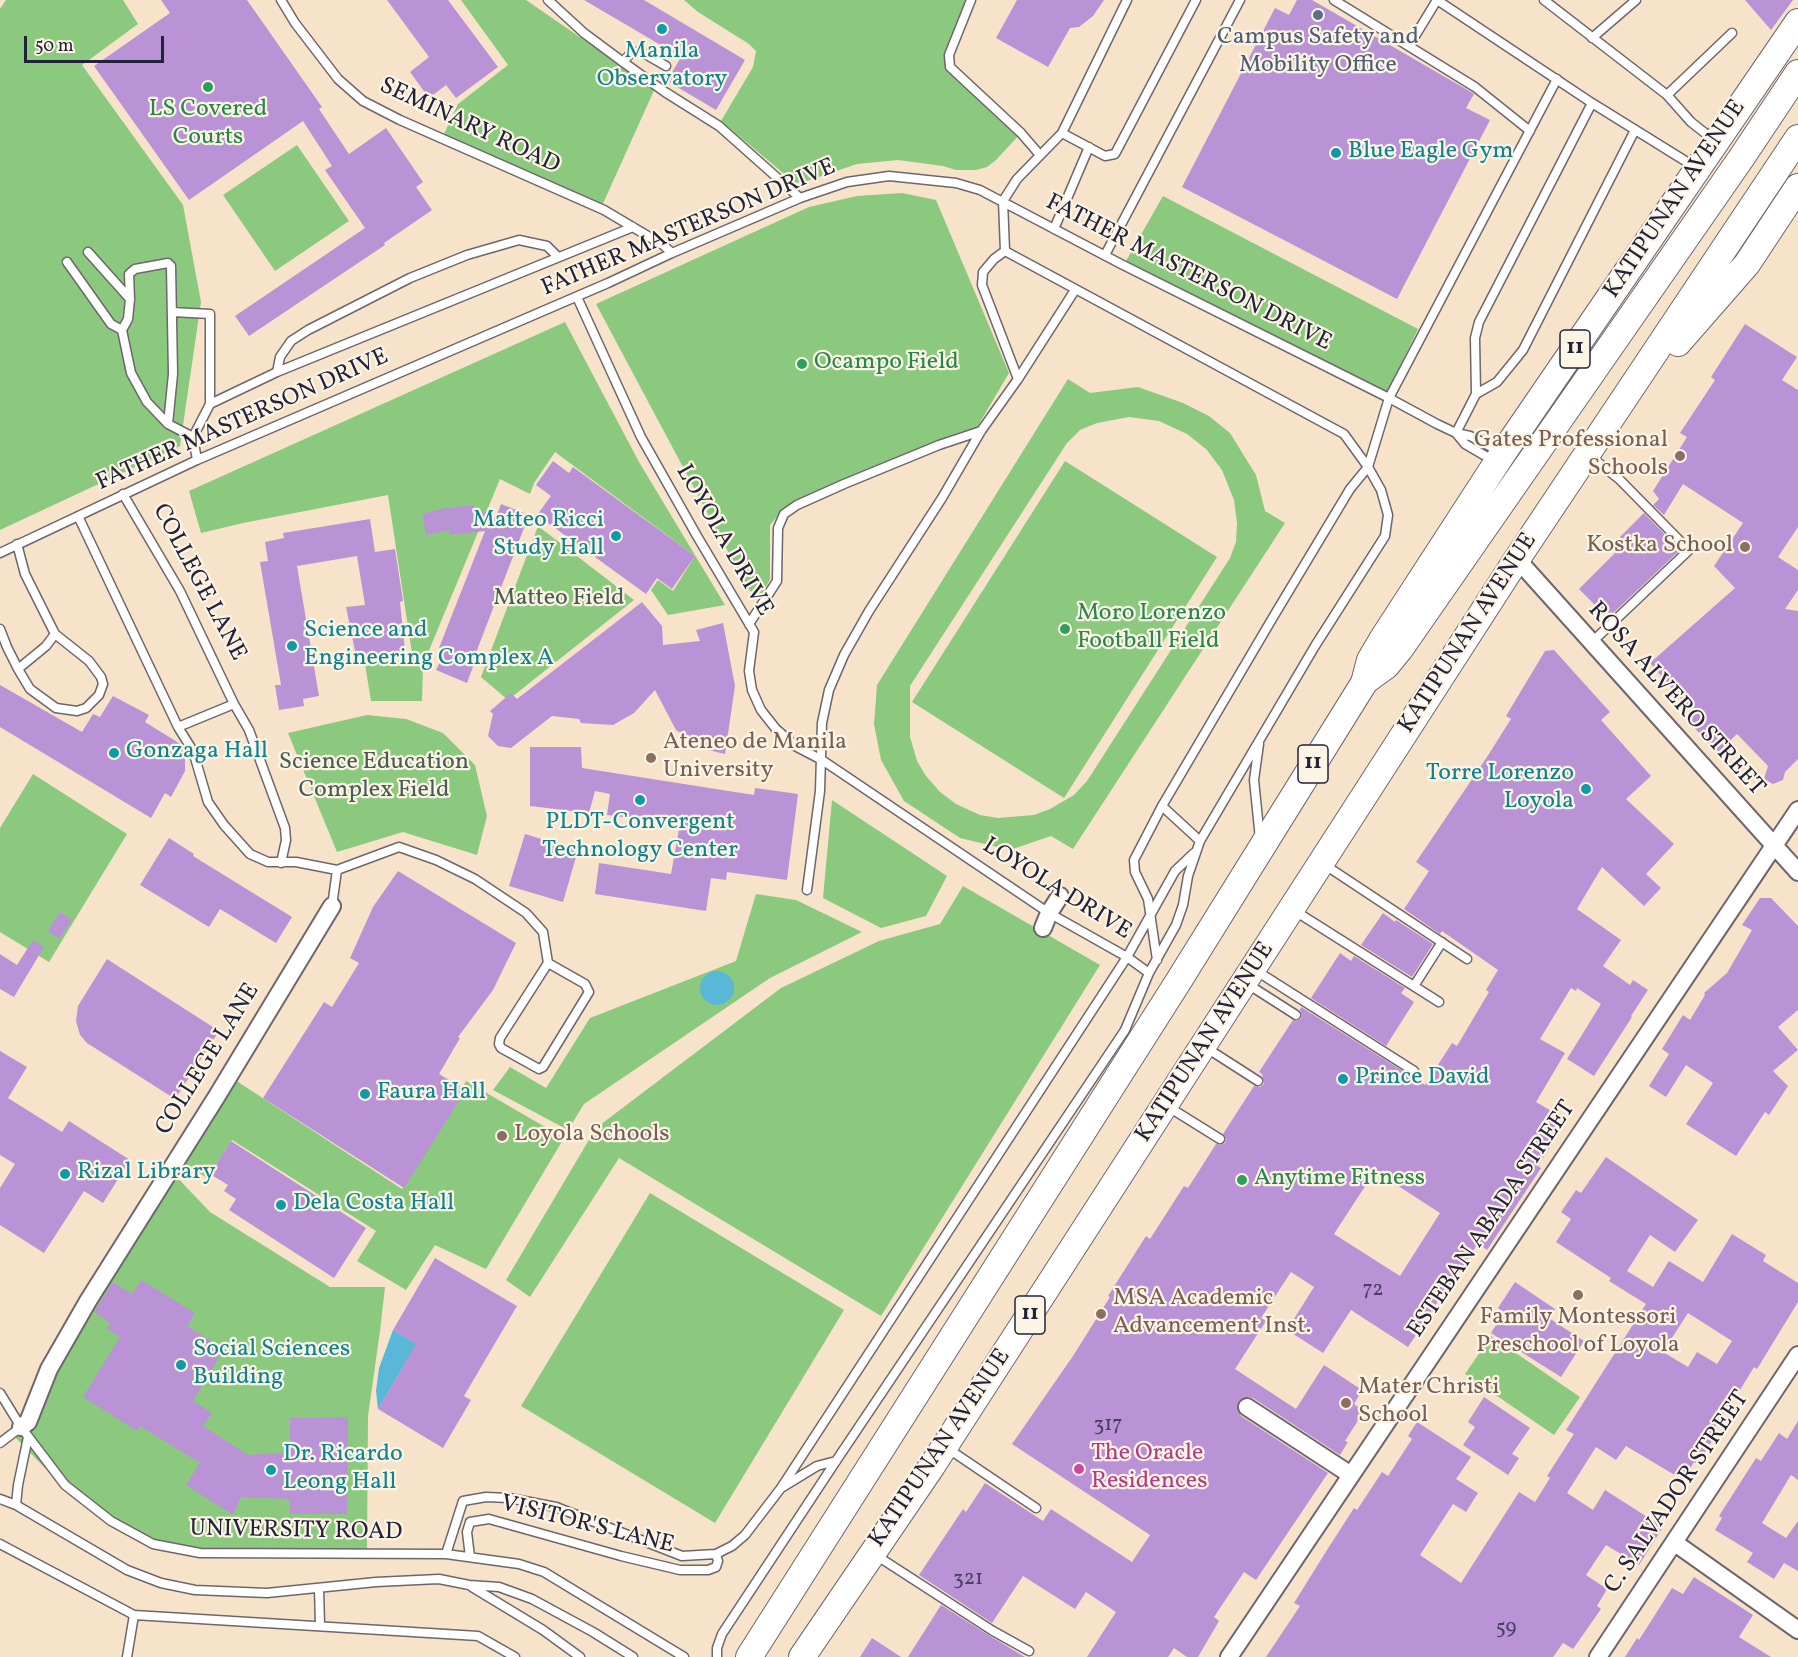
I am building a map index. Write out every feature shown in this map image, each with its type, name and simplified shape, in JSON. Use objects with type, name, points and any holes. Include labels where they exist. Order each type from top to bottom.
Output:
[{"type":"main road","name":"KATIPUNAN AVENUE","points":[[749,1657],[1178,982],[1364,682],[1370,660],[1383,638],[1500,458],[1798,22]]},
{"type":"main road","name":"KATIPUNAN AVENUE","points":[[1364,682],[1386,666],[1400,649],[1742,157],[1798,72]]},
{"type":"main road","name":"KATIPUNAN AVENUE","points":[[802,1657],[944,1447],[1517,559],[1798,138]]},
{"type":"main road","name":"KATIPUNAN AVENUE","points":[[1606,425],[1748,264],[1798,187]]},
{"type":"street","name":"ROSA ALVERO STREET","points":[[1517,559],[1798,872]]},
{"type":"street","name":"ESTEBAN ABADA STREET","points":[[1229,1657],[1798,810]]},
{"type":"street","points":[[1046,920],[1060,896]]},
{"type":"street","name":"COLLEGE LANE","points":[[24,1432],[49,1369],[88,1301],[217,1096],[332,906]]},
{"type":"street","name":"C. SALVADOR STREET","points":[[1598,1657],[1798,1355]]},
{"type":"street","points":[[1247,1407],[1351,1475]]},
{"type":"street","points":[[1675,1543],[1798,1630]]},
{"type":"lane","name":"SEMINARY ROAD","points":[[281,0],[338,79],[363,101],[400,120],[604,210],[663,245],[672,253]]},
{"type":"lane","points":[[548,0],[584,33],[623,62],[664,92],[719,126],[800,198]]},
{"type":"lane","points":[[971,0],[949,55],[950,67],[1039,154]]},
{"type":"lane","points":[[1005,251],[1003,201],[1017,179],[1062,133],[1127,0]]},
{"type":"lane","points":[[1062,133],[1110,156],[1115,154],[1196,0]]},
{"type":"lane","points":[[1106,255],[1240,0]]},
{"type":"lane","points":[[1334,0],[1475,87],[1530,131]]},
{"type":"lane","points":[[1409,46],[1437,0],[1592,103],[1698,168]]},
{"type":"lane","points":[[1544,0],[1667,95],[1691,122],[1716,142]]},
{"type":"lane","points":[[1592,38],[1636,0]]},
{"type":"lane","points":[[1667,95],[1732,33]]},
{"type":"lane","points":[[623,62],[630,54],[640,51],[666,66]]},
{"type":"lane","points":[[1157,961],[1148,899],[1135,872],[1134,860],[1162,806],[1350,489],[1368,467],[1389,398],[1557,79]]},
{"type":"lane","points":[[1456,434],[1476,394],[1475,338],[1479,322],[1592,103]]},
{"type":"lane","points":[[1476,394],[1497,382],[1523,350],[1635,130]]},
{"type":"lane","points":[[1054,229],[1089,147]]},
{"type":"lane","name":"FATHER MASTERSON DRIVE","points":[[0,553],[196,460],[577,297],[800,198],[847,182],[889,176],[956,183],[980,190],[1456,434],[1470,436],[1500,458]]},
{"type":"lane","points":[[210,404],[277,372],[633,227]]},
{"type":"lane","points":[[277,372],[280,357],[291,341],[410,278],[467,255],[519,240],[547,246],[558,257]]},
{"type":"lane","points":[[717,1657],[717,1648],[722,1634],[1125,1030],[1149,973],[1176,926],[1200,841],[1315,646],[1385,536],[1388,515],[1381,490],[1368,467],[1344,434],[1005,251]]},
{"type":"lane","points":[[1005,251],[994,259],[983,272],[982,285],[1018,379]]},
{"type":"lane","points":[[88,252],[130,298]]},
{"type":"lane","points":[[67,262],[111,324],[122,330]]},
{"type":"lane","points":[[168,424],[173,374],[171,266],[168,263],[135,268],[129,274],[128,319],[122,330],[131,373],[147,402],[168,424],[193,437]]},
{"type":"lane","points":[[807,890],[820,791],[822,723],[829,690],[844,655],[869,611],[942,498],[981,430],[1018,379],[1074,290]]},
{"type":"lane","name":"LOYOLA DRIVE","points":[[577,297],[641,437],[754,632],[749,671],[752,690],[761,710],[776,729],[797,747],[822,760],[1046,920],[1127,957],[1149,973]]},
{"type":"lane","points":[[172,312],[210,314],[210,404],[193,437],[196,460]]},
{"type":"lane","points":[[749,624],[777,581],[777,528],[784,514],[797,505],[844,484],[981,430]]},
{"type":"lane","points":[[1587,454],[1618,478],[1688,551],[1592,642]]},
{"type":"lane","name":"COLLEGE LANE","points":[[123,494],[180,591],[234,704],[249,730],[285,828],[286,840],[281,863]]},
{"type":"lane","points":[[78,516],[178,727],[193,751],[208,802],[224,825],[250,854],[268,862],[296,862],[337,870],[399,847],[436,860],[475,879],[526,913],[543,932],[548,963],[500,1038],[499,1044],[501,1048],[539,1069],[543,1067],[589,992],[585,984],[548,963]]},
{"type":"lane","points":[[0,629],[30,689],[56,708],[77,711],[86,708],[99,695],[103,684],[101,677],[80,652],[55,633],[25,574],[16,544]]},
{"type":"lane","points":[[18,669],[46,646],[55,633]]},
{"type":"lane","points":[[178,727],[234,704]]},
{"type":"lane","points":[[1259,741],[1254,780],[1262,846]]},
{"type":"lane","points":[[1162,806],[1200,841]]},
{"type":"lane","points":[[446,1554],[463,1501],[486,1497],[509,1498],[556,1507],[682,1556],[717,1554],[732,1546],[745,1535],[781,1488],[1127,957],[1175,871],[1196,851]]},
{"type":"lane","points":[[1322,863],[1467,959]]},
{"type":"lane","name":"COLLEGE LANE","points":[[332,906],[337,870]]},
{"type":"lane","points":[[1292,909],[1438,1002]]},
{"type":"lane","points":[[1414,986],[1443,942]]},
{"type":"lane","points":[[1250,976],[1296,1015]]},
{"type":"lane","points":[[1250,976],[1413,1071]]},
{"type":"lane","points":[[1204,1047],[1258,1081]]},
{"type":"lane","points":[[1166,1105],[1220,1139]]},
{"type":"lane","name":"UNIVERSITY ROAD","points":[[0,1393],[24,1432],[65,1485],[111,1521],[153,1544],[200,1553],[446,1554],[519,1564],[544,1572],[684,1657]]},
{"type":"lane","points":[[0,1443],[24,1432]]},
{"type":"lane","points":[[16,1505],[24,1432]]},
{"type":"lane","points":[[944,1447],[1036,1508]]},
{"type":"lane","points":[[781,1488],[817,1466],[836,1461]]},
{"type":"lane","points":[[0,1499],[16,1505],[127,1570],[161,1583],[195,1590],[267,1593],[376,1582],[439,1579],[469,1585],[499,1587],[532,1599],[633,1657]]},
{"type":"lane","name":"VISITOR'S LANE","points":[[470,1557],[467,1532],[470,1522],[489,1519],[680,1570],[708,1570],[716,1567],[717,1554]]},
{"type":"lane","points":[[0,1544],[134,1615],[478,1636],[515,1657]]},
{"type":"lane","points":[[872,1552],[993,1631],[1029,1651]]},
{"type":"lane","points":[[469,1585],[497,1600],[580,1657]]},
{"type":"lane","points":[[319,1588],[320,1625]]},
{"type":"lane","points":[[127,1657],[134,1615]]},
{"type":"green space","points":[[6,0],[123,0],[138,24],[82,65],[183,205],[201,302],[180,446],[0,530],[0,9]]},
{"type":"green space","points":[[461,0],[526,0],[656,86],[601,208],[443,136],[458,104],[508,65]]},
{"type":"green space","points":[[684,0],[974,0],[950,55],[952,68],[1021,133],[996,160],[987,167],[976,170],[956,170],[898,160],[857,164],[795,183],[721,121],[753,67],[756,51]]},
{"type":"green space","points":[[297,145],[349,221],[275,271],[223,195]]},
{"type":"green space","points":[[902,193],[936,200],[1009,373],[976,429],[782,511],[770,525],[770,579],[760,599],[748,589],[596,304],[809,207],[857,196]]},
{"type":"green space","points":[[1163,196],[1418,329],[1387,394],[1126,261]]},
{"type":"green space","points":[[565,322],[639,462],[725,605],[668,615],[651,590],[658,580],[673,591],[695,556],[555,452],[534,483],[530,494],[500,479],[423,665],[422,701],[371,701],[365,664],[413,660],[388,495],[201,533],[189,491]]},
{"type":"green space","points":[[1068,379],[1090,393],[1138,387],[1183,403],[1209,416],[1230,433],[1256,475],[1265,511],[1285,523],[1073,849],[1051,836],[1010,850],[960,838],[904,801],[881,760],[874,724],[877,685]],"holes":[[[1129,417],[1159,421],[1187,434],[1206,449],[1222,470],[1234,500],[1237,523],[1236,542],[1230,558],[1087,781],[1074,795],[1034,815],[998,818],[980,815],[956,804],[940,792],[917,761],[910,737],[910,686],[1067,443],[1080,430],[1097,423]]]},
{"type":"green space","name":"Moro Lorenzo Football Field","points":[[1065,461],[1217,557],[1064,798],[912,702]]},
{"type":"green space","name":"Matteo Field","points":[[538,526],[634,600],[508,700],[481,677]]},
{"type":"green space","name":"Science Education Complex Field","points":[[367,715],[406,719],[443,733],[475,765],[487,816],[477,855],[403,832],[337,852],[288,733]]},
{"type":"green space","points":[[33,774],[127,834],[49,962],[0,932],[0,828]]},
{"type":"green space","points":[[832,800],[947,876],[926,916],[881,928],[823,898]]},
{"type":"green space","points":[[963,886],[1100,965],[881,1316],[619,1158],[530,1297],[506,1280],[596,1128],[781,988],[879,941],[940,924]]},
{"type":"green space","points":[[756,894],[796,900],[862,932],[770,978],[584,1104],[568,1130],[493,1090],[510,1067],[546,1088],[590,1018],[736,961]]},
{"type":"green space","points":[[232,1078],[402,1189],[466,1081],[564,1138],[486,1269],[435,1245],[406,1290],[357,1261],[376,1231],[232,1140],[207,1178],[179,1160]]},
{"type":"green space","points":[[171,1171],[210,1212],[330,1287],[385,1287],[368,1416],[367,1549],[198,1549],[154,1541],[68,1492],[14,1436]]},
{"type":"green space","points":[[650,1193],[844,1310],[715,1523],[521,1406]]},
{"type":"green space","points":[[1491,1336],[1580,1397],[1554,1435],[1465,1374]]},
{"type":"water","points":[[717,971],[729,976],[734,988],[729,1000],[717,1005],[705,1000],[700,988],[705,976]]},
{"type":"water","points":[[393,1330],[436,1355],[406,1362],[378,1409],[376,1391],[379,1368]]},
{"type":"building","name":"LS Covered Courts","points":[[161,0],[247,0],[322,107],[319,109],[349,154],[386,128],[423,182],[416,187],[432,210],[384,243],[385,245],[249,336],[235,316],[365,228],[325,170],[332,166],[303,121],[189,200],[94,66],[170,13]]},
{"type":"building","points":[[387,0],[448,0],[498,67],[456,98],[446,85],[429,98],[410,72],[429,57]]},
{"type":"building","name":"Manila Observatory","points":[[584,0],[644,0],[745,60],[716,110],[667,81],[681,57]]},
{"type":"building","points":[[1017,0],[1104,0],[1093,16],[1079,27],[1070,28],[1048,67],[996,38]]},
{"type":"building","name":"Blue Eagle Gym","points":[[1297,0],[1312,0],[1471,92],[1474,94],[1466,108],[1490,120],[1397,299],[1182,187],[1275,8],[1289,15]]},
{"type":"building","points":[[1745,0],[1793,0],[1771,30]]},
{"type":"building","points":[[1745,324],[1797,357],[1782,380],[1798,390],[1798,527],[1778,557],[1798,570],[1798,590],[1785,609],[1798,611],[1798,759],[1785,772],[1783,780],[1773,784],[1764,779],[1768,766],[1737,734],[1717,753],[1684,716],[1691,710],[1650,663],[1735,588],[1714,566],[1743,523],[1683,484],[1664,515],[1653,505],[1659,499],[1653,491],[1687,437],[1680,433],[1715,380],[1711,377]]},
{"type":"building","name":"Matteo Ricci Study Hall","points":[[553,461],[569,473],[573,467],[695,556],[672,589],[657,578],[646,594],[537,515],[551,496],[536,485]]},
{"type":"building","points":[[501,504],[529,515],[472,663],[474,664],[467,683],[436,670],[445,651],[439,648],[485,531],[449,535],[449,530],[426,535],[422,514],[446,508],[474,505],[474,508],[496,518]]},
{"type":"building","points":[[1644,513],[1680,550],[1608,618],[1579,589],[1616,552],[1620,537]]},
{"type":"building","name":"Science and Engineering Complex A","points":[[370,519],[375,552],[395,549],[403,601],[400,602],[405,651],[356,656],[346,607],[365,605],[357,556],[297,566],[319,696],[303,699],[304,706],[279,710],[275,685],[281,685],[260,562],[268,561],[265,542],[284,538],[283,533]]},
{"type":"building","points":[[642,602],[662,626],[663,645],[700,641],[696,630],[723,623],[735,686],[725,754],[691,746],[691,740],[676,730],[655,690],[634,713],[613,725],[581,723],[579,719],[552,716],[511,748],[498,746],[488,736],[493,714],[490,711],[511,693],[517,699]]},
{"type":"building","points":[[1554,650],[1610,712],[1601,720],[1651,776],[1626,799],[1674,844],[1646,874],[1661,888],[1644,906],[1602,867],[1577,909],[1621,940],[1603,966],[1630,985],[1633,980],[1648,990],[1594,1076],[1567,1059],[1601,1004],[1577,988],[1576,991],[1571,988],[1540,1039],[1565,1053],[1536,1102],[1553,1112],[1548,1120],[1562,1128],[1538,1166],[1541,1168],[1487,1250],[1478,1243],[1408,1347],[1351,1310],[1323,1353],[1287,1330],[1314,1287],[1291,1272],[1261,1318],[1266,1321],[1235,1369],[1296,1409],[1324,1365],[1362,1390],[1354,1404],[1364,1411],[1345,1441],[1348,1442],[1340,1455],[1253,1398],[1247,1397],[1239,1401],[1237,1407],[1241,1416],[1328,1473],[1256,1580],[1244,1572],[1214,1617],[1219,1621],[1198,1657],[1187,1657],[1174,1648],[1168,1657],[1087,1657],[1116,1612],[1086,1592],[1075,1609],[1023,1576],[992,1623],[919,1575],[963,1509],[966,1512],[985,1483],[1043,1521],[1051,1509],[1132,1562],[1150,1535],[1012,1444],[1073,1356],[1146,1236],[1150,1239],[1184,1186],[1188,1188],[1216,1144],[1225,1143],[1226,1139],[1223,1134],[1254,1086],[1260,1087],[1264,1084],[1262,1074],[1259,1072],[1293,1020],[1301,1019],[1301,1007],[1425,1085],[1452,1043],[1457,1046],[1489,992],[1486,990],[1498,970],[1442,931],[1440,934],[1404,909],[1429,871],[1416,862],[1511,719],[1506,716],[1545,651]],"holes":[[[1375,1171],[1440,1213],[1400,1276],[1334,1234]]]},
{"type":"building","name":"Gonzaga Hall","points":[[0,685],[82,732],[93,714],[100,717],[113,696],[149,715],[145,722],[182,745],[185,771],[171,797],[165,793],[151,818],[0,727]]},
{"type":"building","points":[[530,747],[581,747],[582,768],[754,795],[755,788],[798,794],[787,880],[727,872],[726,880],[711,878],[706,911],[595,894],[599,863],[671,874],[680,824],[607,815],[610,794],[595,791],[589,813],[530,806]]},
{"type":"building","points":[[525,834],[578,850],[563,902],[509,886]]},
{"type":"building","points":[[169,838],[194,854],[193,856],[292,917],[276,943],[220,909],[209,927],[140,885]]},
{"type":"building","points":[[398,871],[516,943],[493,990],[458,1037],[460,1038],[439,1074],[466,1090],[404,1188],[263,1098],[324,1002],[332,1007],[359,963],[350,958],[373,907]]},
{"type":"building","points":[[1760,898],[1771,898],[1798,926],[1798,1010],[1778,1027],[1798,1050],[1773,1071],[1788,1086],[1769,1115],[1765,1112],[1736,1156],[1686,1124],[1713,1083],[1686,1065],[1666,1097],[1649,1086],[1669,1054],[1662,1049],[1683,1015],[1690,1020],[1705,995],[1704,993],[1727,973],[1752,930],[1742,925]]},
{"type":"building","points":[[60,912],[72,920],[59,939],[48,931]]},
{"type":"building","points":[[1383,913],[1433,944],[1412,977],[1361,945]]},
{"type":"building","points":[[33,940],[44,947],[14,997],[0,989],[0,954],[17,965]]},
{"type":"building","points":[[1340,953],[1351,961],[1354,956],[1405,988],[1401,993],[1414,1002],[1386,1046],[1311,998]]},
{"type":"building","points":[[107,959],[219,1031],[175,1099],[87,1043],[80,1035],[76,1021],[78,1006]]},
{"type":"building","name":"Rizal Library","points":[[0,1051],[27,1067],[8,1098],[62,1132],[69,1121],[130,1160],[103,1203],[84,1191],[44,1253],[0,1225],[0,1188],[15,1164],[0,1155]]},
{"type":"building","name":"Dela Costa Hall","points":[[231,1141],[366,1228],[334,1278],[229,1210],[236,1199],[224,1191],[228,1185],[210,1174]]},
{"type":"building","points":[[1606,1157],[1698,1220],[1675,1252],[1650,1235],[1627,1271],[1653,1287],[1669,1261],[1703,1282],[1732,1234],[1766,1255],[1763,1261],[1798,1283],[1798,1302],[1757,1369],[1754,1367],[1737,1395],[1735,1394],[1710,1436],[1714,1438],[1697,1464],[1694,1462],[1683,1480],[1626,1446],[1616,1460],[1596,1447],[1567,1493],[1593,1510],[1605,1490],[1663,1527],[1639,1565],[1606,1545],[1586,1575],[1607,1589],[1597,1606],[1601,1609],[1573,1649],[1563,1643],[1553,1657],[1266,1657],[1300,1606],[1294,1603],[1327,1550],[1354,1508],[1357,1510],[1382,1472],[1388,1476],[1412,1439],[1408,1436],[1417,1422],[1471,1457],[1456,1479],[1478,1493],[1466,1512],[1453,1504],[1420,1555],[1461,1583],[1519,1492],[1535,1502],[1550,1478],[1547,1476],[1574,1434],[1566,1430],[1646,1304],[1609,1281],[1611,1278],[1556,1242],[1571,1219],[1561,1212],[1576,1190],[1581,1193]],"holes":[[[1688,1313],[1732,1341],[1717,1364],[1697,1352],[1688,1367],[1663,1352]]]},
{"type":"building","points":[[435,1258],[517,1306],[464,1396],[471,1400],[443,1448],[378,1409],[416,1344],[393,1330]]},
{"type":"building","points":[[141,1280],[195,1313],[187,1326],[224,1349],[193,1401],[212,1413],[203,1426],[248,1455],[290,1452],[290,1418],[348,1417],[347,1514],[290,1514],[290,1499],[241,1497],[233,1515],[186,1485],[200,1463],[140,1426],[137,1431],[83,1397],[120,1337],[107,1329],[110,1323],[94,1312],[113,1282],[132,1294]]},
{"type":"building","points":[[1515,1282],[1555,1309],[1549,1318],[1584,1341],[1561,1377],[1491,1333],[1504,1312],[1498,1308]]},
{"type":"building","points":[[1484,1397],[1530,1428],[1512,1454],[1519,1458],[1508,1475],[1463,1445],[1475,1427],[1468,1422]]},
{"type":"building","points":[[1798,1421],[1798,1480],[1791,1475],[1762,1523],[1786,1538],[1798,1521],[1798,1571],[1784,1563],[1774,1579],[1747,1562],[1753,1553],[1715,1530],[1722,1518],[1719,1516],[1756,1458],[1761,1461],[1779,1433],[1787,1439]]},
{"type":"building","points":[[1694,1577],[1753,1615],[1739,1637],[1771,1657],[1625,1657],[1637,1638],[1639,1640],[1672,1588],[1683,1594]]},
{"type":"building","points":[[941,1605],[990,1636],[1025,1657],[908,1657]]},
{"type":"building","points":[[872,1638],[901,1657],[860,1657]]},
{"type":"place","name":"Campus Safety and Mobility Office","points":[[1318,15]]},
{"type":"place","name":"Manila Observatory","points":[[662,29]]},
{"type":"place","name":"LS Covered Courts","points":[[208,87]]},
{"type":"place","name":"Blue Eagle Gym","points":[[1336,153]]},
{"type":"place","name":"Ocampo Field","points":[[802,364]]},
{"type":"place","name":"Gates Professional Schools","points":[[1680,456]]},
{"type":"place","name":"Matteo Ricci Study Hall","points":[[616,536]]},
{"type":"place","name":"Kostka School","points":[[1745,547]]},
{"type":"place","name":"Moro Lorenzo Football Field","points":[[1065,629]]},
{"type":"place","name":"Science and Engineering Complex A","points":[[292,646]]},
{"type":"place","name":"Gonzaga Hall","points":[[114,753]]},
{"type":"place","name":"Ateneo de Manila University","points":[[651,758]]},
{"type":"place","name":"Torre Lorenzo Loyola","points":[[1586,789]]},
{"type":"place","name":"PLDT-Convergent Technology Center","points":[[640,800]]},
{"type":"place","name":"Prince David","points":[[1343,1079]]},
{"type":"place","name":"Faura Hall","points":[[365,1094]]},
{"type":"place","name":"Loyola Schools","points":[[502,1136]]},
{"type":"place","name":"Rizal Library","points":[[65,1174]]},
{"type":"place","name":"Anytime Fitness","points":[[1242,1180]]},
{"type":"place","name":"Dela Costa Hall","points":[[281,1205]]},
{"type":"place","name":"Family Montessori Preschool of Loyola","points":[[1578,1295]]},
{"type":"place","name":"MSA Academic Advancement Inst.","points":[[1101,1314]]},
{"type":"place","name":"Social Sciences Building","points":[[181,1365]]},
{"type":"place","name":"Mater Christi School","points":[[1346,1403]]},
{"type":"place","name":"The Oracle Residences","points":[[1079,1469]]},
{"type":"place","name":"Dr. Ricardo Leong Hall","points":[[271,1470]]}]
